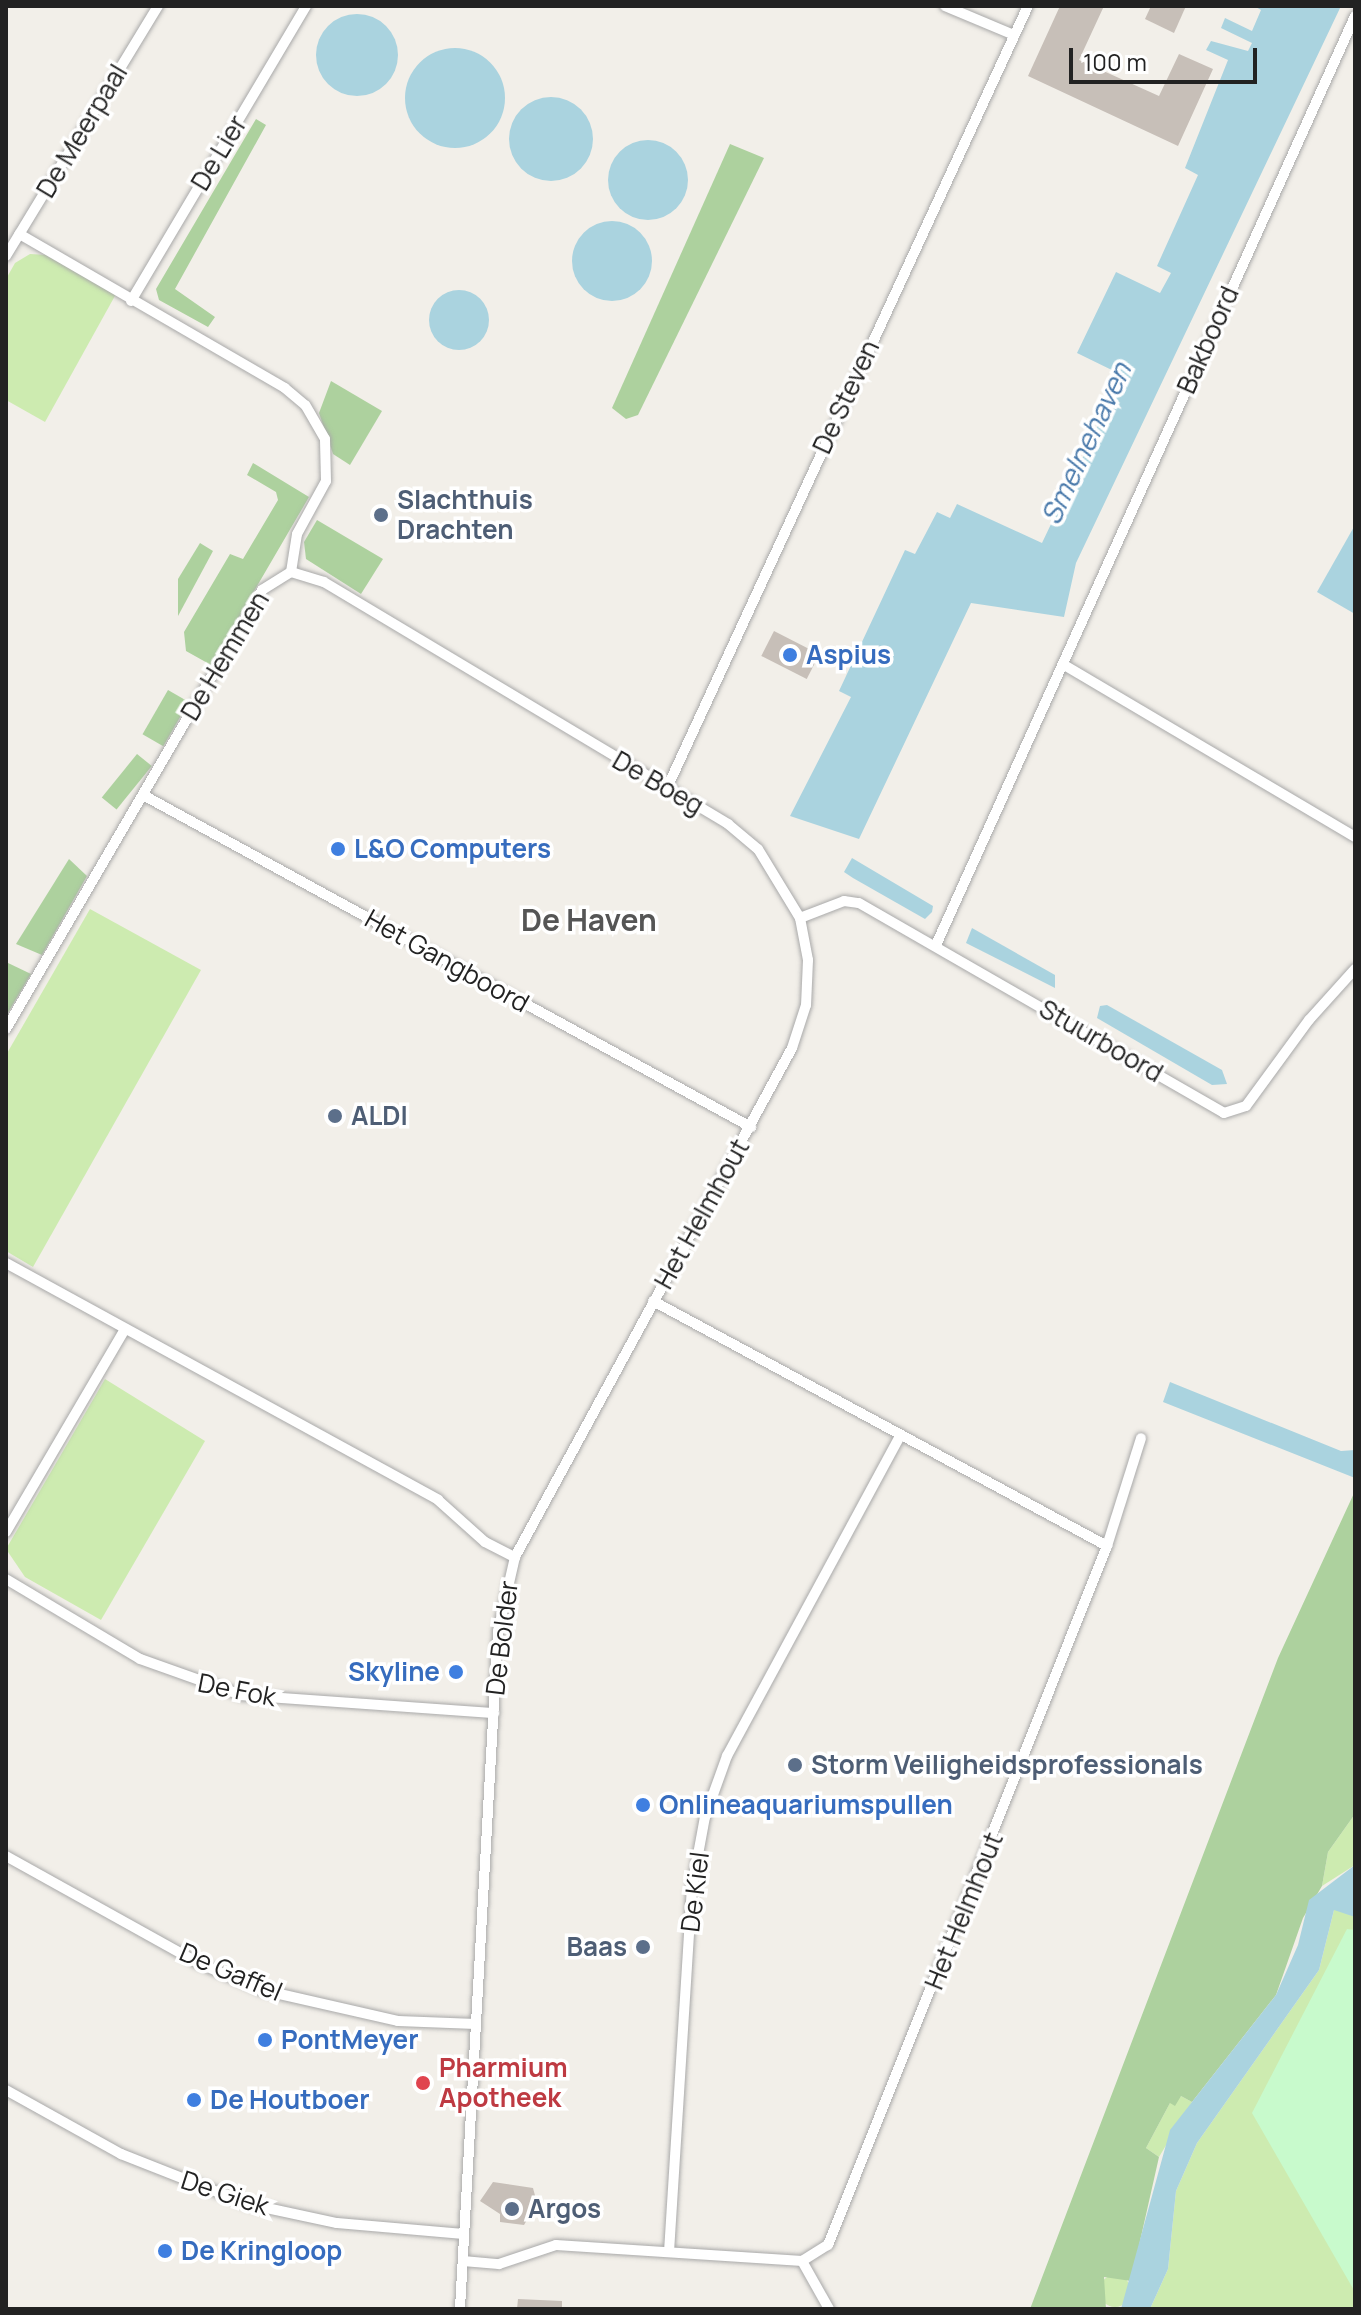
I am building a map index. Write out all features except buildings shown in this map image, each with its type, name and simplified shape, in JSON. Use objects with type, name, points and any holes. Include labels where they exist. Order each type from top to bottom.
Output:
[{"type":"street","name":"De Meerpaal","points":[[6,256],[158,6]]},
{"type":"street","name":"De Lier","points":[[131,301],[306,6]]},
{"type":"street","points":[[945,6],[1014,35]]},
{"type":"street","name":"De Steven","points":[[667,788],[1028,6]]},
{"type":"street","name":"Bakboord","points":[[936,945],[1066,666],[1355,16]]},
{"type":"street","name":"De Hemmen","points":[[6,1029],[262,590],[291,572],[297,534],[326,481],[325,439],[312,416],[285,388],[19,234]]},
{"type":"street","name":"De Boeg","points":[[291,572],[324,582],[667,788],[758,849],[800,918],[806,1005],[792,1048],[751,1127]]},
{"type":"street","points":[[1066,666],[1355,837]]},
{"type":"street","name":"Het Gangboord","points":[[143,795],[751,1127]]},
{"type":"street","name":"Stuurboord","points":[[800,918],[844,901],[859,903],[1224,1113],[1246,1106],[1309,1020],[1355,969]]},
{"type":"street","name":"Het Helmhout","points":[[515,1557],[751,1127]]},
{"type":"street","name":"De Bolder","points":[[6,1263],[438,1500],[485,1542],[515,1557],[498,1631],[460,2309]]},
{"type":"street","name":"Het Helmhout","points":[[653,1301],[1107,1546]]},
{"type":"street","points":[[6,1532],[125,1329]]},
{"type":"street","name":"De Kiel","points":[[669,2252],[692,1887],[705,1817],[727,1756],[900,1436]]},
{"type":"street","name":"Het Helmhout","points":[[802,2261],[828,2245],[839,2230],[1107,1546],[1141,1438]]},
{"type":"street","name":"De Fok","points":[[6,1579],[140,1659],[241,1695],[494,1713]]},
{"type":"street","name":"De Gaffel","points":[[6,1856],[198,1963],[262,1990],[398,2021],[476,2024]]},
{"type":"street","name":"De Giek","points":[[6,2090],[121,2154],[248,2204],[337,2223],[464,2234]]},
{"type":"street","points":[[463,2261],[499,2264],[556,2245],[802,2261],[829,2309]]},
{"type":"green space","points":[[256,119],[266,125],[175,289],[215,317],[208,327],[159,300],[156,289]]},
{"type":"green space","points":[[730,144],[764,158],[638,415],[626,419],[612,408]]},
{"type":"green space","points":[[30,254],[47,255],[116,294],[45,422],[6,400],[6,279],[15,263]]},
{"type":"green space","points":[[331,381],[382,411],[350,465],[333,454],[319,413]]},
{"type":"green space","points":[[253,463],[309,497],[211,665],[186,651],[184,632],[230,554],[243,559],[278,500],[276,492],[247,475]]},
{"type":"green space","points":[[317,520],[383,559],[361,594],[306,559],[304,542]]},
{"type":"green space","points":[[200,543],[213,551],[178,616],[178,579]]},
{"type":"green space","points":[[168,690],[189,702],[163,746],[142,734]]},
{"type":"green space","points":[[137,754],[152,766],[117,809],[102,798]]},
{"type":"green space","points":[[69,859],[87,876],[42,955],[16,944]]},
{"type":"green space","points":[[90,909],[201,970],[33,1267],[6,1251],[6,1055]]},
{"type":"green space","points":[[6,962],[31,974],[6,1016]]},
{"type":"green space","points":[[105,1379],[205,1441],[101,1620],[25,1577],[6,1549]]},
{"type":"green space","points":[[1355,1491],[1355,1814],[1328,1852],[1322,1886],[1303,1918],[1276,1995],[1192,2102],[1181,2096],[1175,2106],[1170,2103],[1146,2148],[1159,2157],[1131,2281],[1104,2277],[1106,2309],[1030,2309],[1278,1658]]},
{"type":"green space","points":[[1355,1814],[1355,1865],[1322,1886],[1328,1852]]},
{"type":"green space","points":[[1343,1909],[1355,1917],[1355,2309],[1150,2309],[1168,2269],[1176,2191],[1197,2143],[1319,1970],[1334,1910]]},
{"type":"green space","points":[[1347,1929],[1355,1930],[1355,2292],[1252,2113]]},
{"type":"green space","points":[[1181,2096],[1192,2102],[1159,2157],[1146,2148],[1170,2103]]},
{"type":"green space","points":[[1115,2275],[1126,2280],[1131,2291],[1126,2302],[1115,2307],[1104,2302],[1099,2291],[1104,2280]]},
{"type":"water","points":[[1254,6],[1341,6],[1076,563],[1064,617],[971,603],[859,839],[790,816],[851,697],[839,691],[905,550],[915,554],[937,512],[950,518],[957,504],[1042,543],[1122,375],[1077,353],[1116,272],[1160,293],[1171,273],[1157,266],[1198,175],[1185,168],[1228,60],[1206,50],[1211,41],[1248,51],[1252,43],[1221,28],[1225,18],[1252,31],[1261,10]]},
{"type":"water","points":[[357,14],[373,17],[386,26],[395,39],[398,55],[395,71],[386,84],[373,93],[357,96],[341,93],[328,84],[319,71],[316,55],[319,39],[328,26],[341,17]]},
{"type":"water","points":[[455,48],[474,52],[491,62],[501,79],[505,98],[501,117],[491,134],[474,144],[455,148],[436,144],[419,134],[409,117],[405,98],[409,79],[419,62],[436,52]]},
{"type":"water","points":[[551,97],[567,100],[581,109],[590,123],[593,139],[590,155],[581,169],[567,178],[551,181],[535,178],[521,169],[512,155],[509,139],[512,123],[521,109],[535,100]]},
{"type":"water","points":[[648,140],[663,143],[676,152],[685,165],[688,180],[685,195],[676,208],[663,217],[648,220],[633,217],[620,208],[611,195],[608,180],[611,165],[620,152],[633,143]]},
{"type":"water","points":[[612,221],[627,224],[640,233],[649,246],[652,261],[649,276],[640,289],[627,298],[612,301],[597,298],[584,289],[575,276],[572,261],[575,246],[584,233],[597,224]]},
{"type":"water","points":[[459,290],[471,292],[480,299],[487,308],[487,332],[480,341],[471,348],[459,350],[447,348],[438,341],[431,332],[429,320],[431,308],[438,299],[447,292]]},
{"type":"water","points":[[1355,525],[1355,614],[1317,592]]},
{"type":"water","points":[[852,858],[933,906],[932,912],[925,919],[844,872]]},
{"type":"water","points":[[972,928],[1055,975],[1055,988],[966,943]]},
{"type":"water","points":[[1107,1005],[1222,1070],[1227,1084],[1212,1085],[1097,1018],[1100,1006]]},
{"type":"water","points":[[1170,1382],[1341,1451],[1355,1450],[1355,1478],[1163,1402]]},
{"type":"water","points":[[1355,1865],[1355,1917],[1334,1910],[1319,1970],[1197,2143],[1176,2191],[1168,2269],[1150,2309],[1121,2309],[1170,2130],[1276,1995],[1298,1945],[1309,1900]]},
{"type":"place","name":"Slachthuis Drachten","points":[[381,515]]},
{"type":"place","name":"Aspius","points":[[790,655]]},
{"type":"place","name":"L&O Computers","points":[[338,849]]},
{"type":"place","name":"ALDI","points":[[335,1116]]},
{"type":"place","name":"Skyline","points":[[456,1672]]},
{"type":"place","name":"Storm Veiligheidsprofessionals","points":[[795,1765]]},
{"type":"place","name":"Onlineaquariumspullen","points":[[643,1805]]},
{"type":"place","name":"Baas","points":[[643,1947]]},
{"type":"place","name":"PontMeyer","points":[[265,2040]]},
{"type":"place","name":"Pharmium Apotheek","points":[[423,2083]]},
{"type":"place","name":"De Houtboer","points":[[194,2100]]},
{"type":"place","name":"Argos","points":[[512,2209]]},
{"type":"place","name":"De Kringloop","points":[[165,2251]]},
{"type":"district","name":"De Haven","points":[[589,920]]},
{"type":"water label","name":"Smelnehaven","points":[[1085,443]]}]
